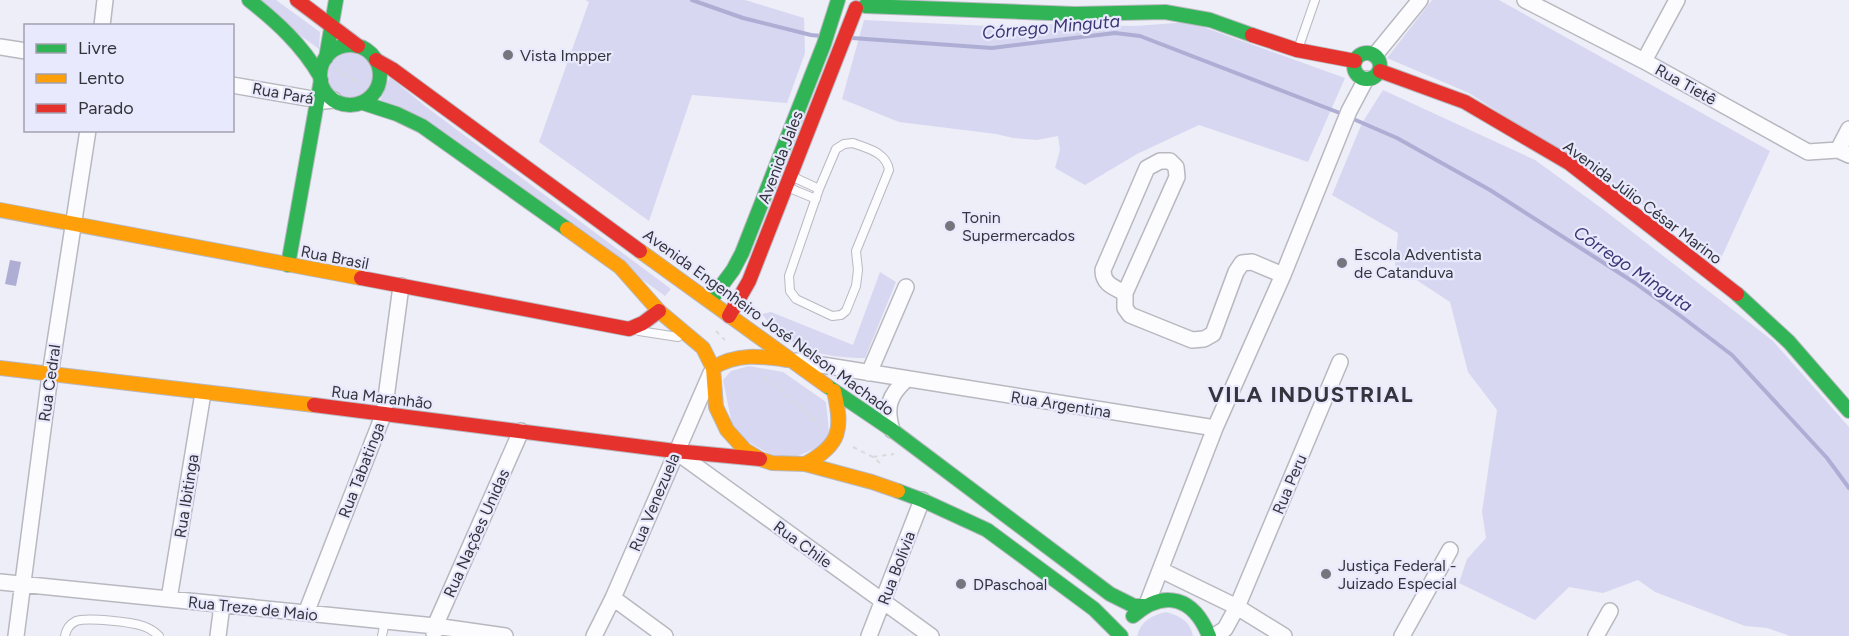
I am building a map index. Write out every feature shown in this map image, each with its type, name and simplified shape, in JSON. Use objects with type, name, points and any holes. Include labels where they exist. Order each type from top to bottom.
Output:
[{"type":"street","points":[[102,24],[105,0]]},
{"type":"street","points":[[249,0],[294,38],[306,52],[327,95],[348,105],[363,103],[397,114],[439,137],[620,267],[708,355],[713,368],[716,401],[721,419],[734,439],[760,459],[772,463],[805,464],[872,483],[922,500],[987,530],[1094,609],[1123,636],[1129,622],[1145,605],[1161,570],[1215,428],[1283,275],[1347,116],[1366,80]]},
{"type":"street","points":[[297,0],[358,46]]},
{"type":"street","points":[[288,265],[316,99],[336,0]]},
{"type":"street","points":[[838,0],[843,5],[927,10],[1075,14],[1165,12],[1210,20],[1297,50],[1355,61]]},
{"type":"street","name":"Avenida Jales","points":[[710,302],[742,254],[826,38],[838,0]]},
{"type":"street","points":[[901,0],[927,10]]},
{"type":"street","points":[[1375,55],[1420,0]]},
{"type":"street","name":"Rua Tietê","points":[[1525,0],[1644,61],[1808,152],[1844,152]]},
{"type":"street","points":[[1644,61],[1677,0]]},
{"type":"street","name":"Avenida Jales","points":[[729,316],[749,281],[843,41],[864,5]]},
{"type":"street","points":[[325,59],[340,47],[358,46]]},
{"type":"street","name":"Avenida Engenheiro José Nelson Machado","points":[[358,46],[392,69],[689,292],[710,302],[789,360],[892,430],[1110,594],[1134,606],[1145,605]]},
{"type":"street","points":[[0,47],[24,51]]},
{"type":"street","points":[[1369,52],[1375,55],[1379,59],[1380,71],[1372,79],[1366,80],[1356,73],[1355,61],[1363,53],[1369,52]]},
{"type":"street","points":[[363,103],[376,92],[380,76],[376,60]]},
{"type":"street","name":"Avenida Júlio César Marino","points":[[1380,71],[1466,102],[1569,163],[1735,292],[1789,342],[1849,411]]},
{"type":"street","name":"Rua Pará","points":[[234,85],[334,100]]},
{"type":"street","points":[[1844,152],[1849,129]]},
{"type":"street","name":"Rua Cedral","points":[[16,636],[50,375],[88,132]]},
{"type":"street","points":[[1125,293],[1107,284],[1103,279],[1103,270],[1148,168],[1160,161],[1170,161],[1176,167],[1177,177],[1125,293],[1125,308],[1130,315],[1192,340],[1204,339],[1214,334],[1236,272],[1242,263],[1252,262],[1283,275]]},
{"type":"street","name":"Rua Brasil","points":[[0,210],[629,329]]},
{"type":"street","name":"Rua Tabatinga","points":[[306,613],[384,413],[401,286]]},
{"type":"street","points":[[869,373],[906,287]]},
{"type":"street","points":[[629,329],[643,324],[662,307]]},
{"type":"street","points":[[713,368],[720,362],[740,357],[766,356],[789,360]]},
{"type":"street","name":"Rua Argentina","points":[[789,360],[1215,428]]},
{"type":"street","name":"Rua Peru","points":[[1209,632],[1226,629],[1237,607],[1340,362]]},
{"type":"street","name":"Rua Maranhão","points":[[0,368],[384,413],[675,451],[760,459]]},
{"type":"street","name":"Rua Venezuela","points":[[594,636],[613,598],[713,368]]},
{"type":"street","points":[[892,430],[888,416],[889,402],[896,389],[907,379]]},
{"type":"street","points":[[805,464],[827,451],[837,438],[841,420],[834,391]]},
{"type":"street","name":"Rua Ibitinga","points":[[169,599],[203,393]]},
{"type":"street","name":"Rua Nações Unidas","points":[[434,631],[521,430]]},
{"type":"street","name":"Rua Chile","points":[[675,451],[931,636]]},
{"type":"street","name":"Rua Bolívia","points":[[870,636],[922,500]]},
{"type":"street","points":[[1402,636],[1450,550]]},
{"type":"street","points":[[1161,570],[1237,607],[1284,636]]},
{"type":"street","name":"Rua Treze de Maio","points":[[0,582],[306,613],[383,628],[505,636]]},
{"type":"street","points":[[1203,590],[1210,612],[1209,632]]},
{"type":"street","points":[[613,598],[665,636]]},
{"type":"street","points":[[1145,605],[1166,599],[1176,600],[1194,609],[1209,632]]},
{"type":"street","points":[[218,636],[222,605]]},
{"type":"street","points":[[1596,636],[1610,611]]},
{"type":"lane","points":[[1297,50],[1316,0]]},
{"type":"lane","points":[[853,143],[883,156],[888,162],[889,170],[856,251],[858,270],[856,286],[846,311],[841,315],[832,316],[796,299],[790,291],[789,276],[819,189],[836,149],[844,144],[853,143]]},
{"type":"lane","points":[[788,181],[819,189]]},
{"type":"lane","points":[[788,181],[816,199]]},
{"type":"lane","points":[[629,329],[694,340]]},
{"type":"lane","points":[[65,636],[66,631],[74,622],[84,619],[141,625],[155,631],[159,636]]},
{"type":"path","points":[[325,59],[376,92]]},
{"type":"path","points":[[716,331],[740,357]]},
{"type":"path","points":[[758,371],[837,438],[873,457]]},
{"type":"shaded area","points":[[251,0],[276,0],[320,32],[319,49]]},
{"type":"shaded area","points":[[585,0],[745,0],[804,18],[805,53],[787,103],[692,95],[649,221],[539,142],[589,2]]},
{"type":"shaded area","points":[[1432,0],[1499,0],[1770,151],[1722,256],[1469,93],[1387,58]]},
{"type":"shaded area","points":[[864,20],[1010,27],[1056,24],[1135,26],[1189,22],[1345,78],[1308,162],[1199,125],[1137,154],[1085,185],[1055,168],[1060,150],[1058,136],[1037,140],[1013,138],[899,122],[842,99]]},
{"type":"shaded area","points":[[350,52],[367,59],[374,76],[367,93],[350,100],[333,93],[326,76],[333,59]]},
{"type":"shaded area","points":[[390,77],[425,106],[671,289],[665,296],[416,117],[379,103]]},
{"type":"shaded area","points":[[1383,90],[1535,160],[1604,210],[1773,341],[1849,427],[1849,636],[1790,636],[1767,628],[1745,626],[1655,592],[1638,580],[1603,593],[1569,587],[1535,620],[1459,583],[1467,559],[1486,538],[1482,512],[1497,410],[1468,372],[1450,302],[1395,266],[1398,233],[1332,195],[1362,123]]},
{"type":"shaded area","points":[[10,260],[21,262],[16,286],[5,284]]},
{"type":"shaded area","points":[[880,272],[896,282],[865,358],[821,354],[795,344],[772,326],[762,314],[771,312],[853,345]]},
{"type":"shaded area","points":[[749,366],[783,372],[826,402],[830,442],[784,462],[734,434],[723,380],[731,371]]},
{"type":"shaded area","points":[[1166,612],[1184,620],[1193,636],[1137,636],[1141,626],[1148,620]]},
{"type":"waterway","name":"Córrego Minguta","points":[[692,0],[743,18],[821,36]]},
{"type":"waterway","name":"Córrego Minguta","points":[[852,38],[992,48],[1115,33],[1140,36],[1345,115]]},
{"type":"waterway","name":"Córrego Minguta","points":[[1351,118],[1397,138],[1490,190],[1635,283],[1682,317],[1732,355],[1827,458],[1849,488]]},
{"type":"traffic: fast","points":[[249,0],[288,35],[320,76]]},
{"type":"traffic: fast","points":[[326,58],[336,0]]},
{"type":"traffic: fast","points":[[710,301],[733,270],[742,253],[824,44],[838,0]]},
{"type":"traffic: fast","points":[[865,6],[1075,14],[1165,12],[1210,20],[1252,35]]},
{"type":"traffic: fast","points":[[350,45],[367,50],[375,58],[380,75],[375,92],[367,100],[350,105],[333,100],[325,92],[320,75],[325,58],[333,50],[350,45]]},
{"type":"traffic: fast","points":[[1367,53],[1376,57],[1380,66],[1376,75],[1367,79],[1358,75],[1354,66],[1358,57],[1367,53]]},
{"type":"traffic: fast","points":[[288,265],[321,80]]},
{"type":"traffic: fast","points":[[363,103],[397,114],[422,126],[567,229]]},
{"type":"traffic: fast","points":[[1737,294],[1789,342],[1849,411]]},
{"type":"traffic: fast","points":[[827,386],[892,430],[1110,594],[1134,606],[1144,606]]},
{"type":"traffic: fast","points":[[898,491],[987,530],[1094,609],[1121,636]]},
{"type":"traffic: fast","points":[[1133,616],[1156,602],[1177,601],[1195,613],[1209,636]]},
{"type":"traffic: slow","points":[[0,210],[361,278]]},
{"type":"traffic: slow","points":[[567,229],[620,267],[659,311],[703,348],[713,368],[716,407],[727,430],[745,450],[772,463],[805,464],[898,491]]},
{"type":"traffic: slow","points":[[640,251],[827,386]]},
{"type":"traffic: slow","points":[[713,368],[740,358],[787,360]]},
{"type":"traffic: slow","points":[[0,368],[314,405]]},
{"type":"traffic: slow","points":[[805,464],[826,450],[836,435],[838,416],[834,391]]},
{"type":"traffic: jam","points":[[297,0],[358,46]]},
{"type":"traffic: jam","points":[[729,316],[749,281],[856,8]]},
{"type":"traffic: jam","points":[[1252,35],[1297,50],[1355,61]]},
{"type":"traffic: jam","points":[[376,60],[392,69],[640,251]]},
{"type":"traffic: jam","points":[[1380,71],[1465,102],[1569,163],[1737,294]]},
{"type":"traffic: jam","points":[[361,278],[629,329],[643,323],[659,311]]},
{"type":"traffic: jam","points":[[314,405],[675,451],[760,459]]},
{"type":"place","name":"Vista Impper","points":[[508,55]]},
{"type":"place","name":"Tonin Supermercados","points":[[950,226]]},
{"type":"place","name":"Escola Adventista de Catanduva","points":[[1342,263]]},
{"type":"place","name":"Justiça Federal - Juizado Especial","points":[[1326,574]]},
{"type":"place","name":"DPaschoal","points":[[961,584]]},
{"type":"district","name":"VILA INDUSTRIAL","points":[[1311,394]]}]
